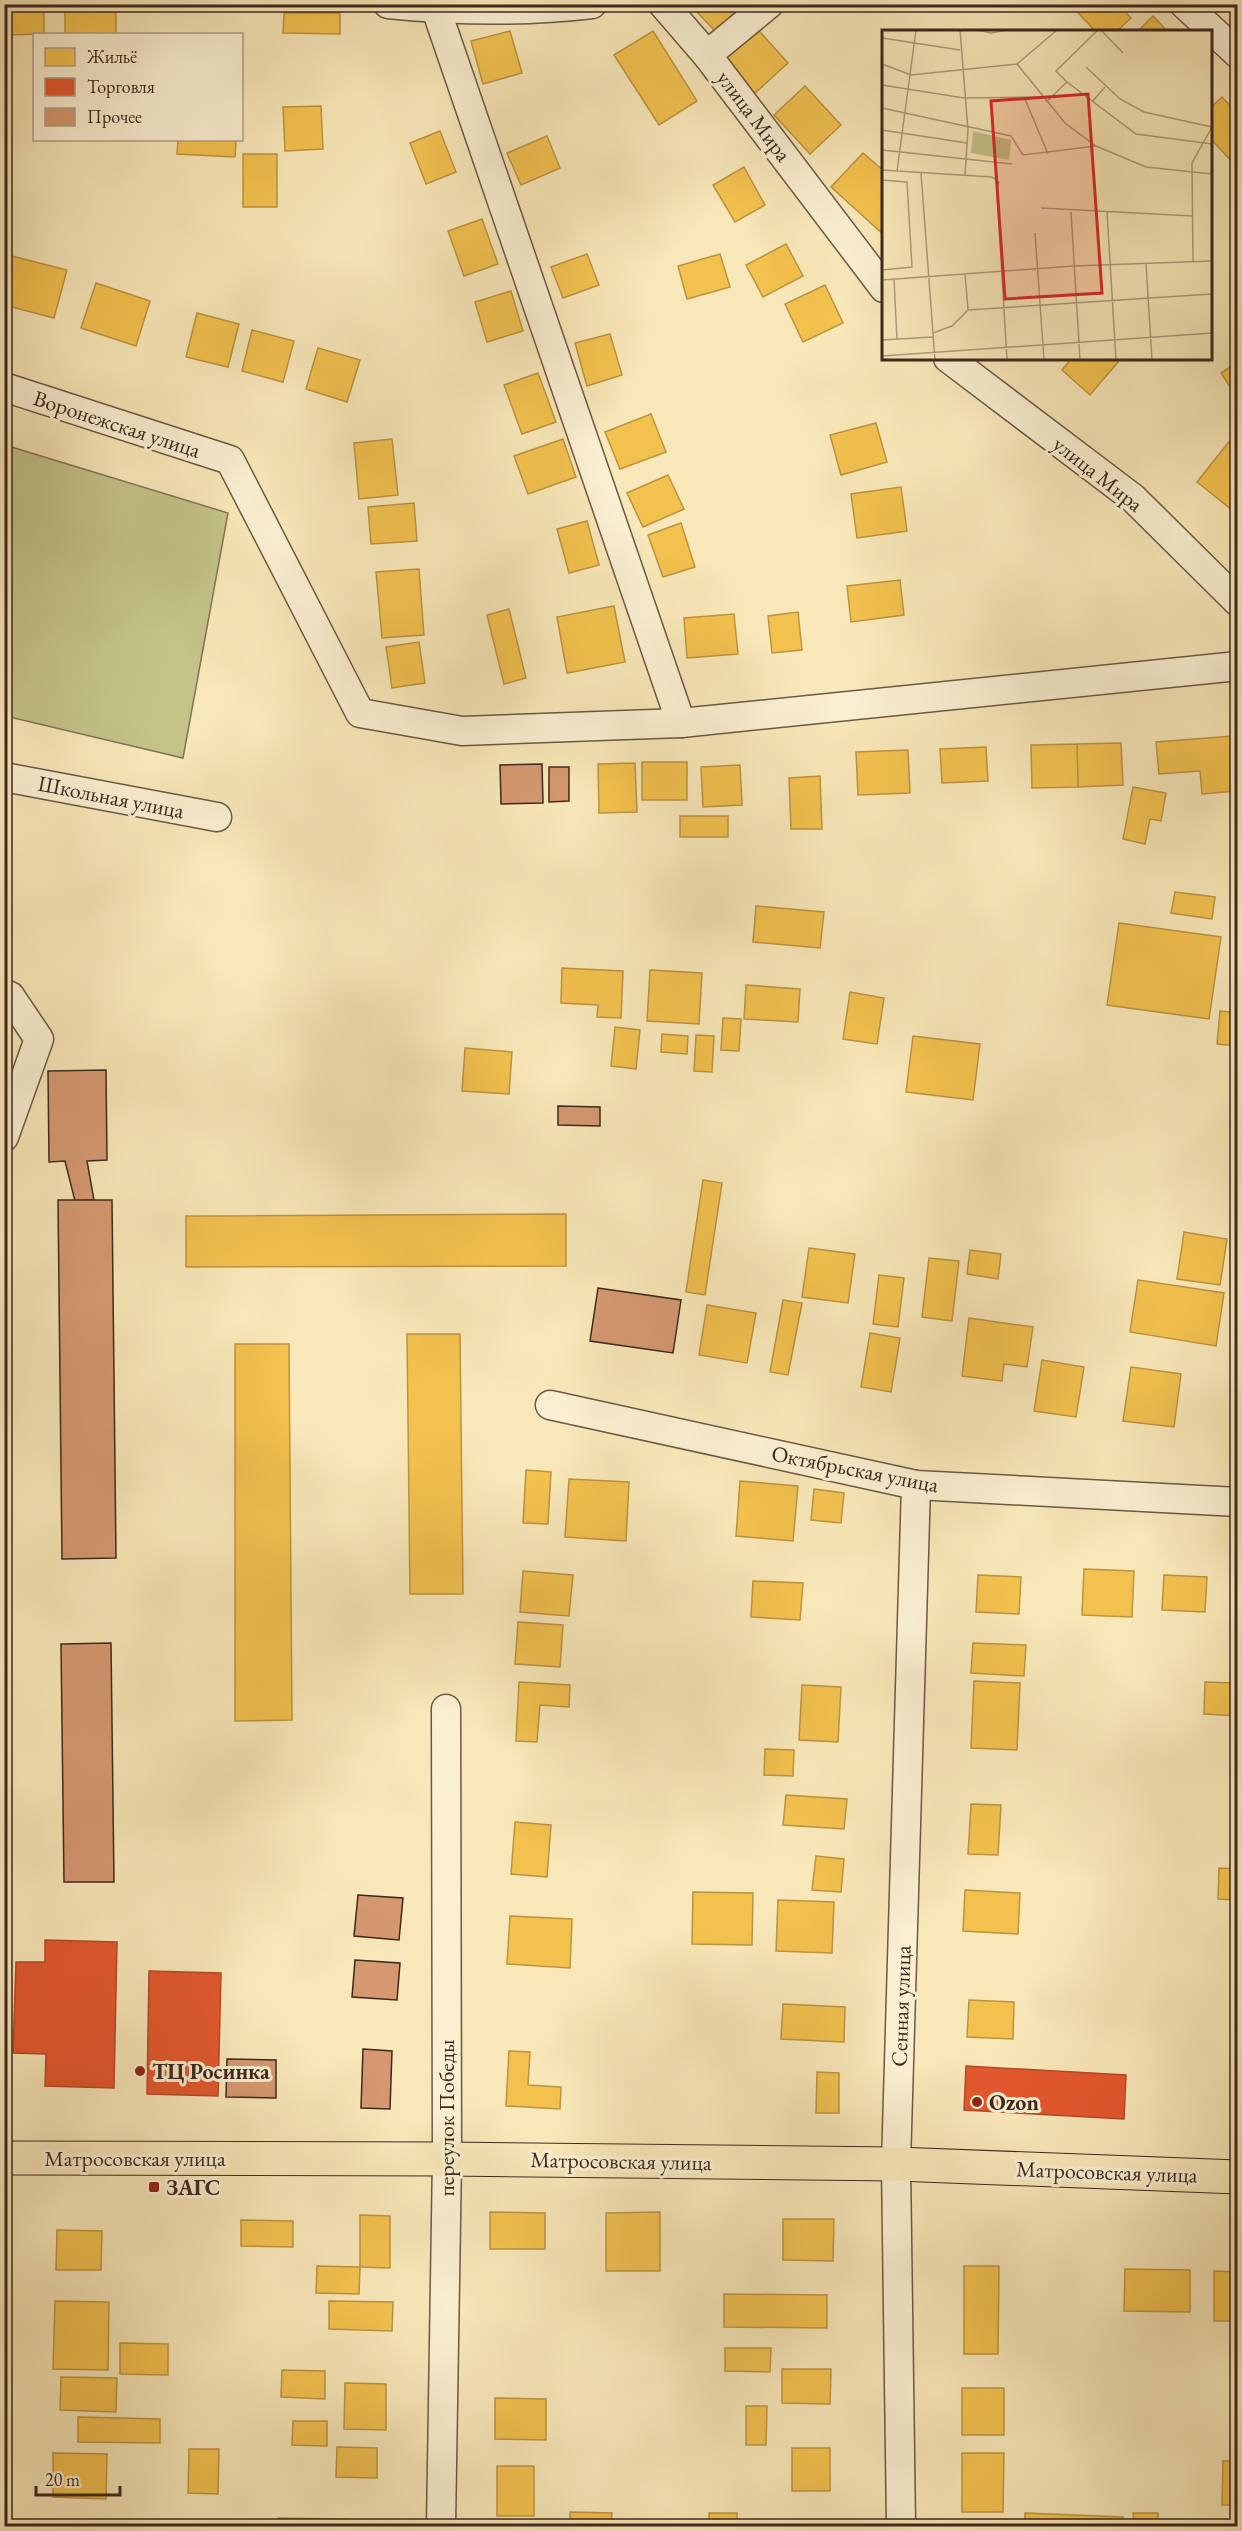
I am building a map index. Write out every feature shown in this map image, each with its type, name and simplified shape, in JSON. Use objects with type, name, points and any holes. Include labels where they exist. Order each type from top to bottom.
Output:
[{"type":"highway","name":"Матросовская улица","points":[[4,2158],[447,2159],[896,2164],[1238,2177]]},
{"type":"street","points":[[388,4],[436,9],[552,9],[592,4]]},
{"type":"street","name":"улица Мира","points":[[663,4],[707,55],[882,285]]},
{"type":"street","points":[[707,55],[770,4]]},
{"type":"street","points":[[1184,4],[1238,54]]},
{"type":"street","points":[[436,9],[681,723],[1238,666]]},
{"type":"street","name":"улица Мира","points":[[951,360],[1133,498],[1238,602]]},
{"type":"street","name":"Воронежская улица","points":[[4,387],[230,459],[360,713],[462,731],[681,723]]},
{"type":"street","name":"Школьная улица","points":[[4,777],[217,817]]},
{"type":"street","points":[[4,994],[10,996],[39,1039],[4,1137]]},
{"type":"street","name":"Октябрьская улица","points":[[550,1405],[916,1485],[1238,1502]]},
{"type":"street","name":"Сенная улица","points":[[901,2526],[896,2164],[916,1485]]},
{"type":"street","name":"переулок Победы","points":[[441,2526],[447,2159],[446,1709]]},
{"type":"shaded area","points":[[5,445],[228,513],[183,758],[5,716]]},
{"type":"building: Жильё","points":[[4,4],[44,4],[44,33],[4,35]]},
{"type":"building: Жильё","points":[[65,4],[116,4],[116,33],[65,33]]},
{"type":"building: Жильё","points":[[707,4],[744,4],[715,31],[698,13]]},
{"type":"building: Жильё","points":[[1070,4],[1118,4],[1131,18],[1118,30],[1094,30]]},
{"type":"building: Жильё","points":[[284,13],[340,13],[340,34],[283,33]]},
{"type":"building: Жильё","points":[[1153,16],[1166,30],[1139,30]]},
{"type":"building: Жильё","points":[[752,23],[788,63],[754,94],[718,55]]},
{"type":"building: Жильё","points":[[510,31],[522,73],[483,84],[471,41]]},
{"type":"building: Жильё","points":[[653,31],[697,101],[659,125],[614,55]]},
{"type":"building: Жильё","points":[[805,86],[841,125],[810,154],[774,115]]},
{"type":"building: Жильё","points":[[1222,97],[1238,114],[1238,161],[1234,164],[1212,140],[1212,106]]},
{"type":"building: Жильё","points":[[321,106],[323,149],[285,151],[283,107]]},
{"type":"building: Жильё","points":[[440,131],[456,172],[426,184],[410,143]]},
{"type":"building: Жильё","points":[[547,136],[560,168],[521,185],[507,153]]},
{"type":"building: Жильё","points":[[178,141],[236,141],[235,157],[177,154]]},
{"type":"building: Жильё","points":[[863,153],[882,169],[882,233],[831,187]]},
{"type":"building: Жильё","points":[[243,154],[277,154],[277,207],[243,207]]},
{"type":"building: Жильё","points":[[744,167],[765,205],[735,222],[713,185]]},
{"type":"building: Жильё","points":[[482,219],[498,264],[464,276],[448,231]]},
{"type":"building: Жильё","points":[[786,244],[803,276],[763,297],[746,265]]},
{"type":"building: Жильё","points":[[4,254],[67,270],[54,318],[4,305]]},
{"type":"building: Жильё","points":[[587,254],[599,285],[563,298],[551,267]]},
{"type":"building: Жильё","points":[[720,254],[730,287],[687,299],[678,266]]},
{"type":"building: Жильё","points":[[96,283],[150,301],[136,346],[81,328]]},
{"type":"building: Жильё","points":[[825,285],[843,323],[803,342],[785,304]]},
{"type":"building: Жильё","points":[[511,291],[523,331],[487,342],[475,302]]},
{"type":"building: Жильё","points":[[197,313],[239,324],[228,367],[186,357]]},
{"type":"building: Жильё","points":[[252,330],[294,341],[283,382],[242,371]]},
{"type":"building: Жильё","points":[[610,334],[622,375],[587,386],[575,343]]},
{"type":"building: Жильё","points":[[318,348],[360,360],[347,402],[306,389]]},
{"type":"building: Жильё","points":[[1070,360],[1116,360],[1118,362],[1090,395],[1062,370]]},
{"type":"building: Жильё","points":[[1238,362],[1238,399],[1221,373]]},
{"type":"building: Жильё","points":[[538,373],[556,422],[522,434],[504,385]]},
{"type":"building: Жильё","points":[[651,414],[666,452],[620,469],[605,432]]},
{"type":"building: Жильё","points":[[876,423],[887,462],[841,475],[830,435]]},
{"type":"building: Жильё","points":[[1232,438],[1238,442],[1237,514],[1197,482]]},
{"type":"building: Жильё","points":[[392,439],[398,495],[359,499],[354,443]]},
{"type":"building: Жильё","points":[[563,439],[576,477],[528,494],[514,456]]},
{"type":"building: Жильё","points":[[668,475],[684,509],[643,527],[627,493]]},
{"type":"building: Жильё","points":[[901,487],[907,531],[857,538],[851,494]]},
{"type":"building: Жильё","points":[[414,503],[417,541],[371,544],[368,507]]},
{"type":"building: Жильё","points":[[587,521],[599,565],[569,573],[557,529]]},
{"type":"building: Жильё","points":[[681,523],[695,567],[663,577],[648,535]]},
{"type":"building: Жильё","points":[[419,569],[424,635],[382,638],[376,572]]},
{"type":"building: Жильё","points":[[900,580],[904,615],[851,622],[847,586]]},
{"type":"building: Жильё","points":[[614,606],[625,662],[567,673],[557,617]]},
{"type":"building: Жильё","points":[[509,609],[526,678],[504,684],[487,615]]},
{"type":"building: Жильё","points":[[798,612],[802,650],[772,653],[768,616]]},
{"type":"building: Жильё","points":[[734,614],[738,654],[687,658],[684,618]]},
{"type":"building: Жильё","points":[[419,642],[425,683],[392,688],[386,647]]},
{"type":"building: Жильё","points":[[1232,736],[1236,791],[1202,794],[1200,771],[1159,774],[1156,742]]},
{"type":"building: Жильё","points":[[1121,743],[1123,785],[1078,787],[1077,744]]},
{"type":"building: Жильё","points":[[1077,744],[1078,787],[1032,788],[1031,745]]},
{"type":"building: Жильё","points":[[986,747],[988,781],[942,783],[940,749]]},
{"type":"building: Жильё","points":[[908,750],[910,793],[858,795],[856,752]]},
{"type":"building: Жильё","points":[[642,762],[687,762],[687,800],[642,800]]},
{"type":"building: Жильё","points":[[635,763],[637,812],[599,813],[598,764]]},
{"type":"building: Жильё","points":[[740,765],[742,805],[703,807],[701,767]]},
{"type":"building: Жильё","points":[[820,776],[822,829],[791,829],[789,778]]},
{"type":"building: Жильё","points":[[1133,787],[1166,793],[1161,821],[1150,819],[1145,844],[1123,839]]},
{"type":"building: Жильё","points":[[680,816],[728,816],[728,837],[680,837]]},
{"type":"building: Жильё","points":[[1175,892],[1215,897],[1212,919],[1171,913]]},
{"type":"building: Жильё","points":[[756,906],[824,912],[820,948],[753,942]]},
{"type":"building: Жильё","points":[[1119,923],[1221,937],[1209,1019],[1107,1005]]},
{"type":"building: Жильё","points":[[562,968],[623,971],[621,1018],[597,1017],[598,1005],[561,1003]]},
{"type":"building: Жильё","points":[[650,970],[702,973],[699,1024],[647,1021]]},
{"type":"building: Жильё","points":[[746,985],[800,989],[798,1022],[744,1019]]},
{"type":"building: Жильё","points":[[850,992],[884,998],[877,1044],[843,1039]]},
{"type":"building: Жильё","points":[[1220,1011],[1238,1013],[1238,1046],[1217,1044]]},
{"type":"building: Жильё","points":[[723,1018],[741,1019],[739,1051],[721,1050]]},
{"type":"building: Жильё","points":[[615,1027],[640,1030],[636,1069],[611,1066]]},
{"type":"building: Жильё","points":[[662,1034],[688,1036],[687,1054],[661,1052]]},
{"type":"building: Жильё","points":[[696,1035],[714,1036],[712,1072],[694,1071]]},
{"type":"building: Жильё","points":[[913,1036],[980,1044],[973,1100],[906,1092]]},
{"type":"building: Жильё","points":[[465,1048],[512,1052],[509,1094],[462,1091]]},
{"type":"building: Жильё","points":[[703,1180],[722,1183],[705,1295],[686,1292]]},
{"type":"building: Жильё","points":[[566,1214],[566,1266],[186,1267],[186,1216]]},
{"type":"building: Жильё","points":[[1184,1232],[1227,1239],[1220,1285],[1177,1279]]},
{"type":"building: Жильё","points":[[809,1248],[855,1254],[848,1303],[802,1297]]},
{"type":"building: Жильё","points":[[970,1250],[1001,1254],[998,1279],[967,1274]]},
{"type":"building: Жильё","points":[[929,1258],[959,1261],[952,1321],[922,1317]]},
{"type":"building: Жильё","points":[[879,1275],[904,1278],[898,1327],[873,1324]]},
{"type":"building: Жильё","points":[[1138,1280],[1224,1293],[1216,1346],[1130,1332]]},
{"type":"building: Жильё","points":[[783,1300],[802,1303],[788,1375],[770,1372]]},
{"type":"building: Жильё","points":[[707,1305],[756,1313],[747,1363],[699,1355]]},
{"type":"building: Жильё","points":[[969,1318],[1033,1327],[1027,1367],[1004,1364],[1002,1381],[962,1376]]},
{"type":"building: Жильё","points":[[870,1333],[900,1338],[891,1392],[861,1387]]},
{"type":"building: Жильё","points":[[407,1334],[460,1334],[463,1594],[410,1594]]},
{"type":"building: Жильё","points":[[235,1344],[289,1344],[292,1720],[235,1721]]},
{"type":"building: Жильё","points":[[1042,1360],[1084,1367],[1076,1417],[1034,1411]]},
{"type":"building: Жильё","points":[[1131,1367],[1181,1374],[1174,1427],[1123,1421]]},
{"type":"building: Жильё","points":[[526,1470],[551,1472],[548,1524],[523,1523]]},
{"type":"building: Жильё","points":[[569,1479],[629,1482],[626,1541],[565,1537]]},
{"type":"building: Жильё","points":[[740,1481],[798,1486],[793,1541],[736,1536]]},
{"type":"building: Жильё","points":[[814,1489],[844,1493],[841,1523],[811,1520]]},
{"type":"building: Жильё","points":[[1084,1569],[1134,1571],[1132,1617],[1082,1615]]},
{"type":"building: Жильё","points":[[523,1571],[573,1575],[569,1616],[520,1612]]},
{"type":"building: Жильё","points":[[978,1575],[1021,1577],[1019,1614],[976,1612]]},
{"type":"building: Жильё","points":[[1164,1575],[1207,1577],[1205,1612],[1162,1610]]},
{"type":"building: Жильё","points":[[753,1581],[803,1583],[800,1620],[751,1617]]},
{"type":"building: Жильё","points":[[518,1622],[563,1625],[560,1667],[515,1664]]},
{"type":"building: Жильё","points":[[973,1643],[1026,1645],[1024,1676],[971,1673]]},
{"type":"building: Жильё","points":[[974,1681],[1020,1683],[1017,1750],[971,1748]]},
{"type":"building: Жильё","points":[[519,1682],[570,1685],[569,1707],[540,1705],[537,1742],[516,1741]]},
{"type":"building: Жильё","points":[[1205,1682],[1238,1683],[1238,1716],[1204,1714]]},
{"type":"building: Жильё","points":[[802,1685],[841,1687],[838,1742],[799,1740]]},
{"type":"building: Жильё","points":[[765,1749],[794,1750],[793,1776],[764,1775]]},
{"type":"building: Жильё","points":[[786,1795],[847,1799],[844,1829],[783,1825]]},
{"type":"building: Жильё","points":[[971,1804],[1001,1805],[998,1855],[968,1854]]},
{"type":"building: Жильё","points":[[515,1822],[551,1825],[547,1877],[511,1874]]},
{"type":"building: Жильё","points":[[816,1856],[844,1859],[841,1892],[812,1890]]},
{"type":"building: Жильё","points":[[1219,1868],[1238,1869],[1238,1900],[1218,1899]]},
{"type":"building: Жильё","points":[[965,1890],[1020,1893],[1018,1934],[963,1931]]},
{"type":"building: Жильё","points":[[693,1892],[753,1893],[752,1945],[692,1944]]},
{"type":"building: Жильё","points":[[778,1900],[834,1902],[832,1953],[776,1951]]},
{"type":"building: Жильё","points":[[510,1916],[572,1919],[570,1968],[507,1964]]},
{"type":"building: Жильё","points":[[969,2000],[1014,2002],[1013,2039],[967,2037]]},
{"type":"building: Жильё","points":[[783,2004],[845,2007],[844,2042],[781,2039]]},
{"type":"building: Жильё","points":[[509,2051],[530,2052],[528,2085],[561,2087],[560,2109],[506,2106]]},
{"type":"building: Жильё","points":[[817,2072],[839,2073],[839,2113],[816,2113]]},
{"type":"building: Жильё","points":[[490,2212],[545,2213],[545,2249],[490,2249]]},
{"type":"building: Жильё","points":[[660,2212],[660,2271],[606,2271],[606,2213]]},
{"type":"building: Жильё","points":[[360,2215],[390,2216],[390,2268],[360,2267]]},
{"type":"building: Жильё","points":[[783,2219],[834,2219],[833,2261],[783,2260]]},
{"type":"building: Жильё","points":[[241,2220],[293,2221],[293,2247],[241,2246]]},
{"type":"building: Жильё","points":[[57,2230],[102,2231],[101,2270],[56,2270]]},
{"type":"building: Жильё","points":[[317,2266],[360,2267],[359,2294],[316,2293]]},
{"type":"building: Жильё","points":[[964,2266],[999,2266],[998,2354],[964,2354]]},
{"type":"building: Жильё","points":[[1125,2269],[1190,2270],[1190,2312],[1124,2311]]},
{"type":"building: Жильё","points":[[1214,2271],[1238,2272],[1238,2321],[1214,2321]]},
{"type":"building: Жильё","points":[[724,2294],[827,2295],[827,2328],[724,2327]]},
{"type":"building: Жильё","points":[[55,2301],[109,2302],[108,2370],[53,2369]]},
{"type":"building: Жильё","points":[[329,2301],[393,2302],[392,2331],[329,2329]]},
{"type":"building: Жильё","points":[[120,2343],[168,2344],[168,2375],[120,2374]]},
{"type":"building: Жильё","points":[[725,2348],[771,2348],[770,2372],[725,2371]]},
{"type":"building: Жильё","points":[[782,2369],[831,2369],[830,2404],[782,2403]]},
{"type":"building: Жильё","points":[[282,2370],[325,2371],[325,2399],[281,2397]]},
{"type":"building: Жильё","points":[[61,2377],[117,2378],[116,2412],[60,2410]]},
{"type":"building: Жильё","points":[[1232,2379],[1238,2379],[1238,2432],[1231,2432]]},
{"type":"building: Жильё","points":[[345,2383],[386,2384],[386,2430],[344,2429]]},
{"type":"building: Жильё","points":[[962,2388],[1004,2388],[1004,2435],[962,2435]]},
{"type":"building: Жильё","points":[[495,2398],[546,2399],[546,2440],[495,2439]]},
{"type":"building: Жильё","points":[[746,2406],[767,2406],[766,2445],[746,2445]]},
{"type":"building: Жильё","points":[[78,2417],[160,2419],[160,2443],[78,2442]]},
{"type":"building: Жильё","points":[[293,2421],[327,2421],[327,2446],[292,2445]]},
{"type":"building: Жильё","points":[[337,2447],[377,2448],[377,2478],[336,2477]]},
{"type":"building: Жильё","points":[[792,2448],[830,2448],[830,2491],[792,2491]]},
{"type":"building: Жильё","points":[[189,2449],[219,2449],[218,2494],[188,2493]]},
{"type":"building: Жильё","points":[[53,2453],[107,2454],[106,2499],[53,2497]]},
{"type":"building: Жильё","points":[[962,2453],[1004,2453],[1003,2512],[962,2512]]},
{"type":"building: Жильё","points":[[1223,2461],[1238,2461],[1238,2505],[1222,2505]]},
{"type":"building: Жильё","points":[[497,2466],[534,2466],[534,2516],[497,2516]]},
{"type":"building: Жильё","points":[[570,2512],[612,2513],[611,2526],[570,2526]]},
{"type":"building: Жильё","points":[[709,2513],[737,2513],[737,2526],[709,2526]]},
{"type":"building: Жильё","points":[[1025,2513],[1123,2517],[1123,2526],[1025,2526]]},
{"type":"building: Жильё","points":[[1133,2513],[1158,2513],[1158,2526],[1134,2526]]},
{"type":"building: Жильё","points":[[278,2518],[347,2519],[347,2526],[278,2526]]},
{"type":"building: Торговля","points":[[45,1940],[117,1942],[114,2088],[45,2086],[46,2054],[13,2053],[16,1962],[45,1962]]},
{"type":"building: Торговля","points":[[149,1971],[221,1973],[218,2096],[147,2094]]},
{"type":"building: Торговля","points":[[966,2066],[1126,2075],[1124,2119],[964,2110]]},
{"type":"building: Прочее","points":[[542,764],[543,803],[501,804],[500,765]]},
{"type":"building: Прочее","points":[[549,767],[569,767],[569,801],[549,802]]},
{"type":"building: Прочее","points":[[106,1070],[107,1160],[87,1161],[94,1200],[75,1201],[65,1161],[49,1162],[48,1071]]},
{"type":"building: Прочее","points":[[558,1106],[600,1107],[600,1126],[558,1125]]},
{"type":"building: Прочее","points":[[58,1200],[112,1200],[116,1558],[62,1559]]},
{"type":"building: Прочее","points":[[598,1288],[681,1300],[673,1353],[590,1341]]},
{"type":"building: Прочее","points":[[111,1643],[114,1882],[64,1882],[61,1644]]},
{"type":"building: Прочее","points":[[358,1895],[403,1898],[399,1940],[354,1936]]},
{"type":"building: Прочее","points":[[355,1960],[400,1963],[397,2000],[352,1997]]},
{"type":"building: Прочее","points":[[363,2049],[392,2051],[390,2109],[361,2108]]},
{"type":"building: Прочее","points":[[227,2059],[276,2060],[276,2098],[226,2097]]},
{"type":"place","name":"ТЦ Росинка","points":[[140,2071]]},
{"type":"place","name":"Ozon","points":[[977,2102]]},
{"type":"place","name":"ЗАГС","points":[[154,2187]]}]
